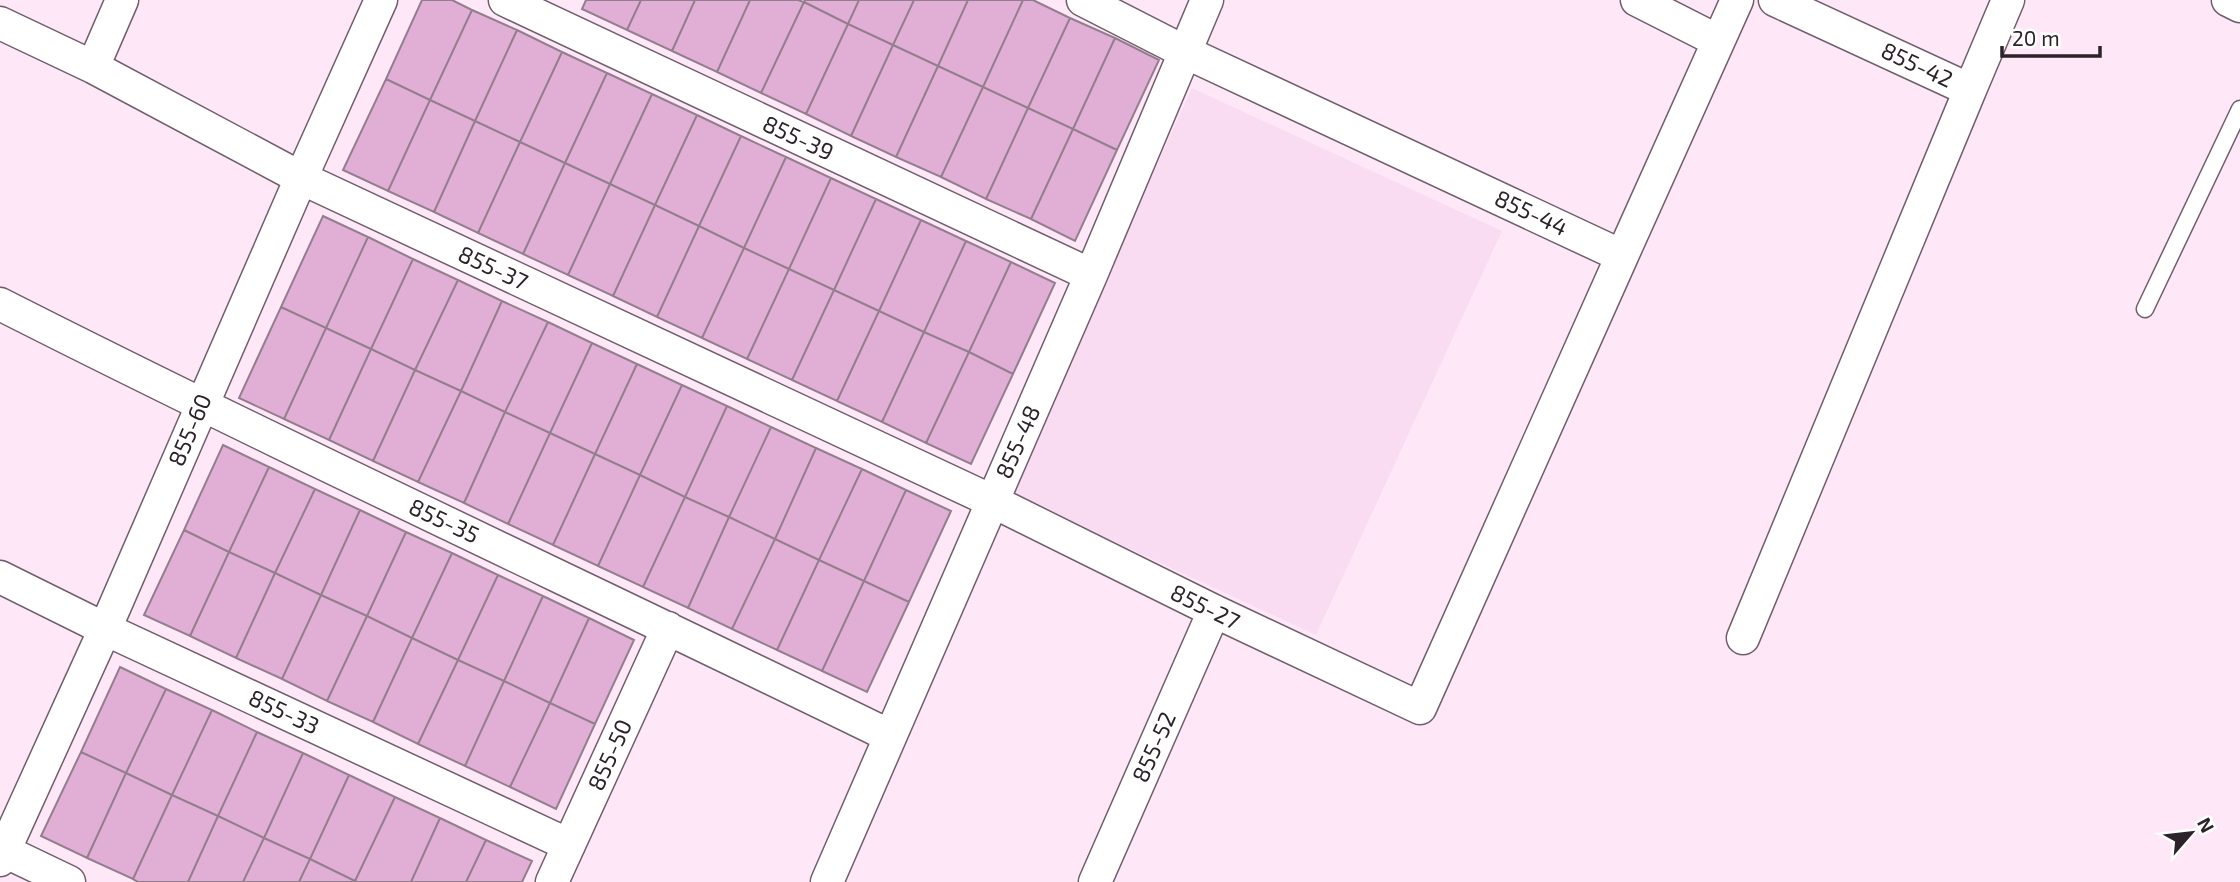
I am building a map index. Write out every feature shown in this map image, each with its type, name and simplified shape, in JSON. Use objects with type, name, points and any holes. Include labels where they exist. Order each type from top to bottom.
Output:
[{"type":"street","points":[[93,67],[122,0]]},
{"type":"street","name":"855-60","points":[[1,853],[105,629],[381,0]]},
{"type":"street","name":"855-39","points":[[505,0],[1091,275]]},
{"type":"street","name":"855-44","points":[[1083,0],[1185,52],[1622,256]]},
{"type":"street","name":"855-48","points":[[827,882],[1208,0]]},
{"type":"street","points":[[1637,0],[1718,41]]},
{"type":"street","points":[[1622,256],[1737,0]]},
{"type":"street","name":"855-42","points":[[1774,0],[1970,90],[2008,0]]},
{"type":"street","points":[[2228,0],[2240,6]]},
{"type":"street","name":"855-37","points":[[0,23],[93,67],[301,178],[992,501]]},
{"type":"street","points":[[1743,638],[1970,90]]},
{"type":"street","name":"855-27","points":[[992,501],[1214,611],[1420,708],[1622,256]]},
{"type":"street","name":"855-35","points":[[0,304],[201,405],[890,736]]},
{"type":"street","name":"855-33","points":[[0,578],[569,845]]},
{"type":"street","name":"855-52","points":[[1094,882],[1214,611]]},
{"type":"street","name":"855-50","points":[[552,882],[668,628]]},
{"type":"street","points":[[1,853],[69,882]]},
{"type":"lane","points":[[2145,309],[2240,109]]},
{"type":"shaded area","points":[[1192,88],[1502,231],[1316,635],[1007,492]]},
{"type":"building","points":[[422,0],[452,0],[472,10],[430,100],[386,79]]},
{"type":"building","points":[[586,0],[641,0],[627,30],[582,9]]},
{"type":"building","points":[[641,0],[695,0],[672,51],[627,30]]},
{"type":"building","points":[[695,0],[750,0],[717,72],[672,51]]},
{"type":"building","points":[[750,0],[804,2],[761,93],[717,72]]},
{"type":"building","points":[[859,0],[848,24],[804,2]]},
{"type":"building","points":[[859,0],[914,0],[893,45],[848,24]]},
{"type":"building","points":[[914,0],[968,0],[938,66],[893,45]]},
{"type":"building","points":[[968,0],[1023,0],[983,87],[938,66]]},
{"type":"building","points":[[1023,0],[1033,0],[1070,18],[1028,108],[983,87]]},
{"type":"building","points":[[804,2],[848,24],[806,114],[761,93]]},
{"type":"building","points":[[472,10],[517,30],[475,121],[430,100]]},
{"type":"building","points":[[1070,18],[1115,38],[1073,129],[1028,108]]},
{"type":"building","points":[[848,24],[893,45],[851,136],[806,114]]},
{"type":"building","points":[[517,30],[562,52],[520,142],[475,121]]},
{"type":"building","points":[[1115,38],[1159,60],[1117,150],[1073,129]]},
{"type":"building","points":[[893,45],[938,66],[896,157],[851,136]]},
{"type":"building","points":[[562,52],[607,73],[565,163],[520,142]]},
{"type":"building","points":[[938,66],[983,87],[941,177],[896,157]]},
{"type":"building","points":[[607,73],[652,94],[610,184],[565,163]]},
{"type":"building","points":[[386,79],[430,100],[388,191],[343,170]]},
{"type":"building","points":[[983,87],[1028,108],[986,199],[941,177]]},
{"type":"building","points":[[652,94],[697,115],[655,205],[610,184]]},
{"type":"building","points":[[430,100],[475,121],[434,212],[388,191]]},
{"type":"building","points":[[1028,108],[1073,129],[1031,219],[986,199]]},
{"type":"building","points":[[697,115],[741,136],[699,226],[655,205]]},
{"type":"building","points":[[475,121],[520,142],[478,233],[434,212]]},
{"type":"building","points":[[1073,129],[1117,150],[1075,241],[1031,219]]},
{"type":"building","points":[[741,136],[786,157],[744,248],[699,226]]},
{"type":"building","points":[[520,142],[565,163],[523,254],[478,233]]},
{"type":"building","points":[[786,157],[831,178],[789,269],[744,248]]},
{"type":"building","points":[[565,163],[610,184],[568,275],[523,254]]},
{"type":"building","points":[[831,178],[876,199],[834,290],[789,269]]},
{"type":"building","points":[[610,184],[655,205],[613,296],[568,275]]},
{"type":"building","points":[[876,199],[921,220],[879,311],[834,290]]},
{"type":"building","points":[[655,205],[699,226],[657,317],[613,296]]},
{"type":"building","points":[[323,216],[368,237],[326,328],[281,307]]},
{"type":"building","points":[[921,220],[966,241],[924,332],[879,311]]},
{"type":"building","points":[[699,226],[744,248],[702,338],[657,317]]},
{"type":"building","points":[[368,237],[413,259],[371,349],[326,328]]},
{"type":"building","points":[[966,241],[1011,262],[969,352],[924,332]]},
{"type":"building","points":[[744,248],[789,269],[747,359],[702,338]]},
{"type":"building","points":[[413,259],[458,280],[415,370],[371,349]]},
{"type":"building","points":[[1011,262],[1055,283],[1013,374],[969,352]]},
{"type":"building","points":[[789,269],[834,290],[792,380],[747,359]]},
{"type":"building","points":[[458,280],[502,301],[461,391],[415,370]]},
{"type":"building","points":[[834,290],[879,311],[837,401],[792,380]]},
{"type":"building","points":[[502,301],[548,322],[505,412],[461,391]]},
{"type":"building","points":[[281,307],[326,328],[284,419],[239,398]]},
{"type":"building","points":[[879,311],[924,332],[882,422],[837,401]]},
{"type":"building","points":[[548,322],[592,343],[550,433],[505,412]]},
{"type":"building","points":[[326,328],[371,349],[329,440],[284,419]]},
{"type":"building","points":[[924,332],[969,352],[926,443],[882,422]]},
{"type":"building","points":[[592,343],[637,364],[595,454],[550,433]]},
{"type":"building","points":[[371,349],[415,370],[373,461],[329,440]]},
{"type":"building","points":[[969,352],[1013,374],[971,464],[926,443]]},
{"type":"building","points":[[637,364],[682,385],[640,475],[595,454]]},
{"type":"building","points":[[415,370],[461,391],[418,482],[373,461]]},
{"type":"building","points":[[682,385],[727,406],[685,497],[640,475]]},
{"type":"building","points":[[461,391],[505,412],[464,503],[418,482]]},
{"type":"building","points":[[727,406],[771,427],[729,517],[685,497]]},
{"type":"building","points":[[505,412],[550,433],[508,524],[464,503]]},
{"type":"building","points":[[771,427],[816,448],[775,539],[729,517]]},
{"type":"building","points":[[550,433],[595,454],[553,545],[508,524]]},
{"type":"building","points":[[223,445],[269,467],[229,552],[184,530]]},
{"type":"building","points":[[816,448],[862,469],[819,560],[775,539]]},
{"type":"building","points":[[595,454],[640,475],[598,566],[553,545]]},
{"type":"building","points":[[269,467],[315,489],[275,573],[229,552]]},
{"type":"building","points":[[862,469],[906,490],[864,581],[819,560]]},
{"type":"building","points":[[640,475],[685,497],[643,587],[598,566]]},
{"type":"building","points":[[315,489],[360,510],[321,595],[275,573]]},
{"type":"building","points":[[906,490],[951,511],[909,602],[864,581]]},
{"type":"building","points":[[685,497],[729,517],[688,608],[643,587]]},
{"type":"building","points":[[360,510],[406,532],[367,616],[321,595]]},
{"type":"building","points":[[729,517],[775,539],[732,629],[688,608]]},
{"type":"building","points":[[184,530],[229,552],[190,636],[144,615]]},
{"type":"building","points":[[406,532],[452,553],[412,638],[367,616]]},
{"type":"building","points":[[775,539],[819,560],[777,650],[732,629]]},
{"type":"building","points":[[229,552],[275,573],[236,658],[190,636]]},
{"type":"building","points":[[452,553],[498,575],[458,660],[412,638]]},
{"type":"building","points":[[819,560],[864,581],[822,671],[777,650]]},
{"type":"building","points":[[275,573],[321,595],[282,679],[236,658]]},
{"type":"building","points":[[498,575],[543,596],[504,681],[458,660]]},
{"type":"building","points":[[864,581],[909,602],[867,692],[822,671]]},
{"type":"building","points":[[321,595],[367,616],[327,701],[282,679]]},
{"type":"building","points":[[543,596],[589,618],[550,703],[504,681]]},
{"type":"building","points":[[367,616],[412,638],[373,722],[327,701]]},
{"type":"building","points":[[589,618],[634,640],[595,724],[550,703]]},
{"type":"building","points":[[412,638],[458,660],[418,744],[373,722]]},
{"type":"building","points":[[458,660],[504,681],[465,766],[418,744]]},
{"type":"building","points":[[120,667],[166,689],[126,773],[81,752]]},
{"type":"building","points":[[504,681],[550,703],[510,787],[465,766]]},
{"type":"building","points":[[166,689],[212,710],[172,795],[126,773]]},
{"type":"building","points":[[550,703],[595,724],[556,809],[510,787]]},
{"type":"building","points":[[212,710],[257,732],[218,816],[172,795]]},
{"type":"building","points":[[257,732],[303,753],[264,838],[218,816]]},
{"type":"building","points":[[81,752],[126,773],[87,858],[41,836]]},
{"type":"building","points":[[303,753],[349,775],[310,859],[264,838]]},
{"type":"building","points":[[126,773],[172,795],[133,879],[87,858]]},
{"type":"building","points":[[349,775],[395,797],[355,881],[310,859]]},
{"type":"building","points":[[172,795],[218,816],[188,882],[138,882],[133,879]]},
{"type":"building","points":[[395,797],[440,818],[411,882],[357,882],[355,881]]},
{"type":"building","points":[[218,816],[264,838],[243,882],[188,882]]},
{"type":"building","points":[[440,818],[486,840],[466,882],[411,882]]},
{"type":"building","points":[[264,838],[310,859],[299,882],[243,882]]},
{"type":"building","points":[[486,840],[532,861],[522,882],[466,882]]},
{"type":"building","points":[[310,859],[355,881],[299,882]]}]
